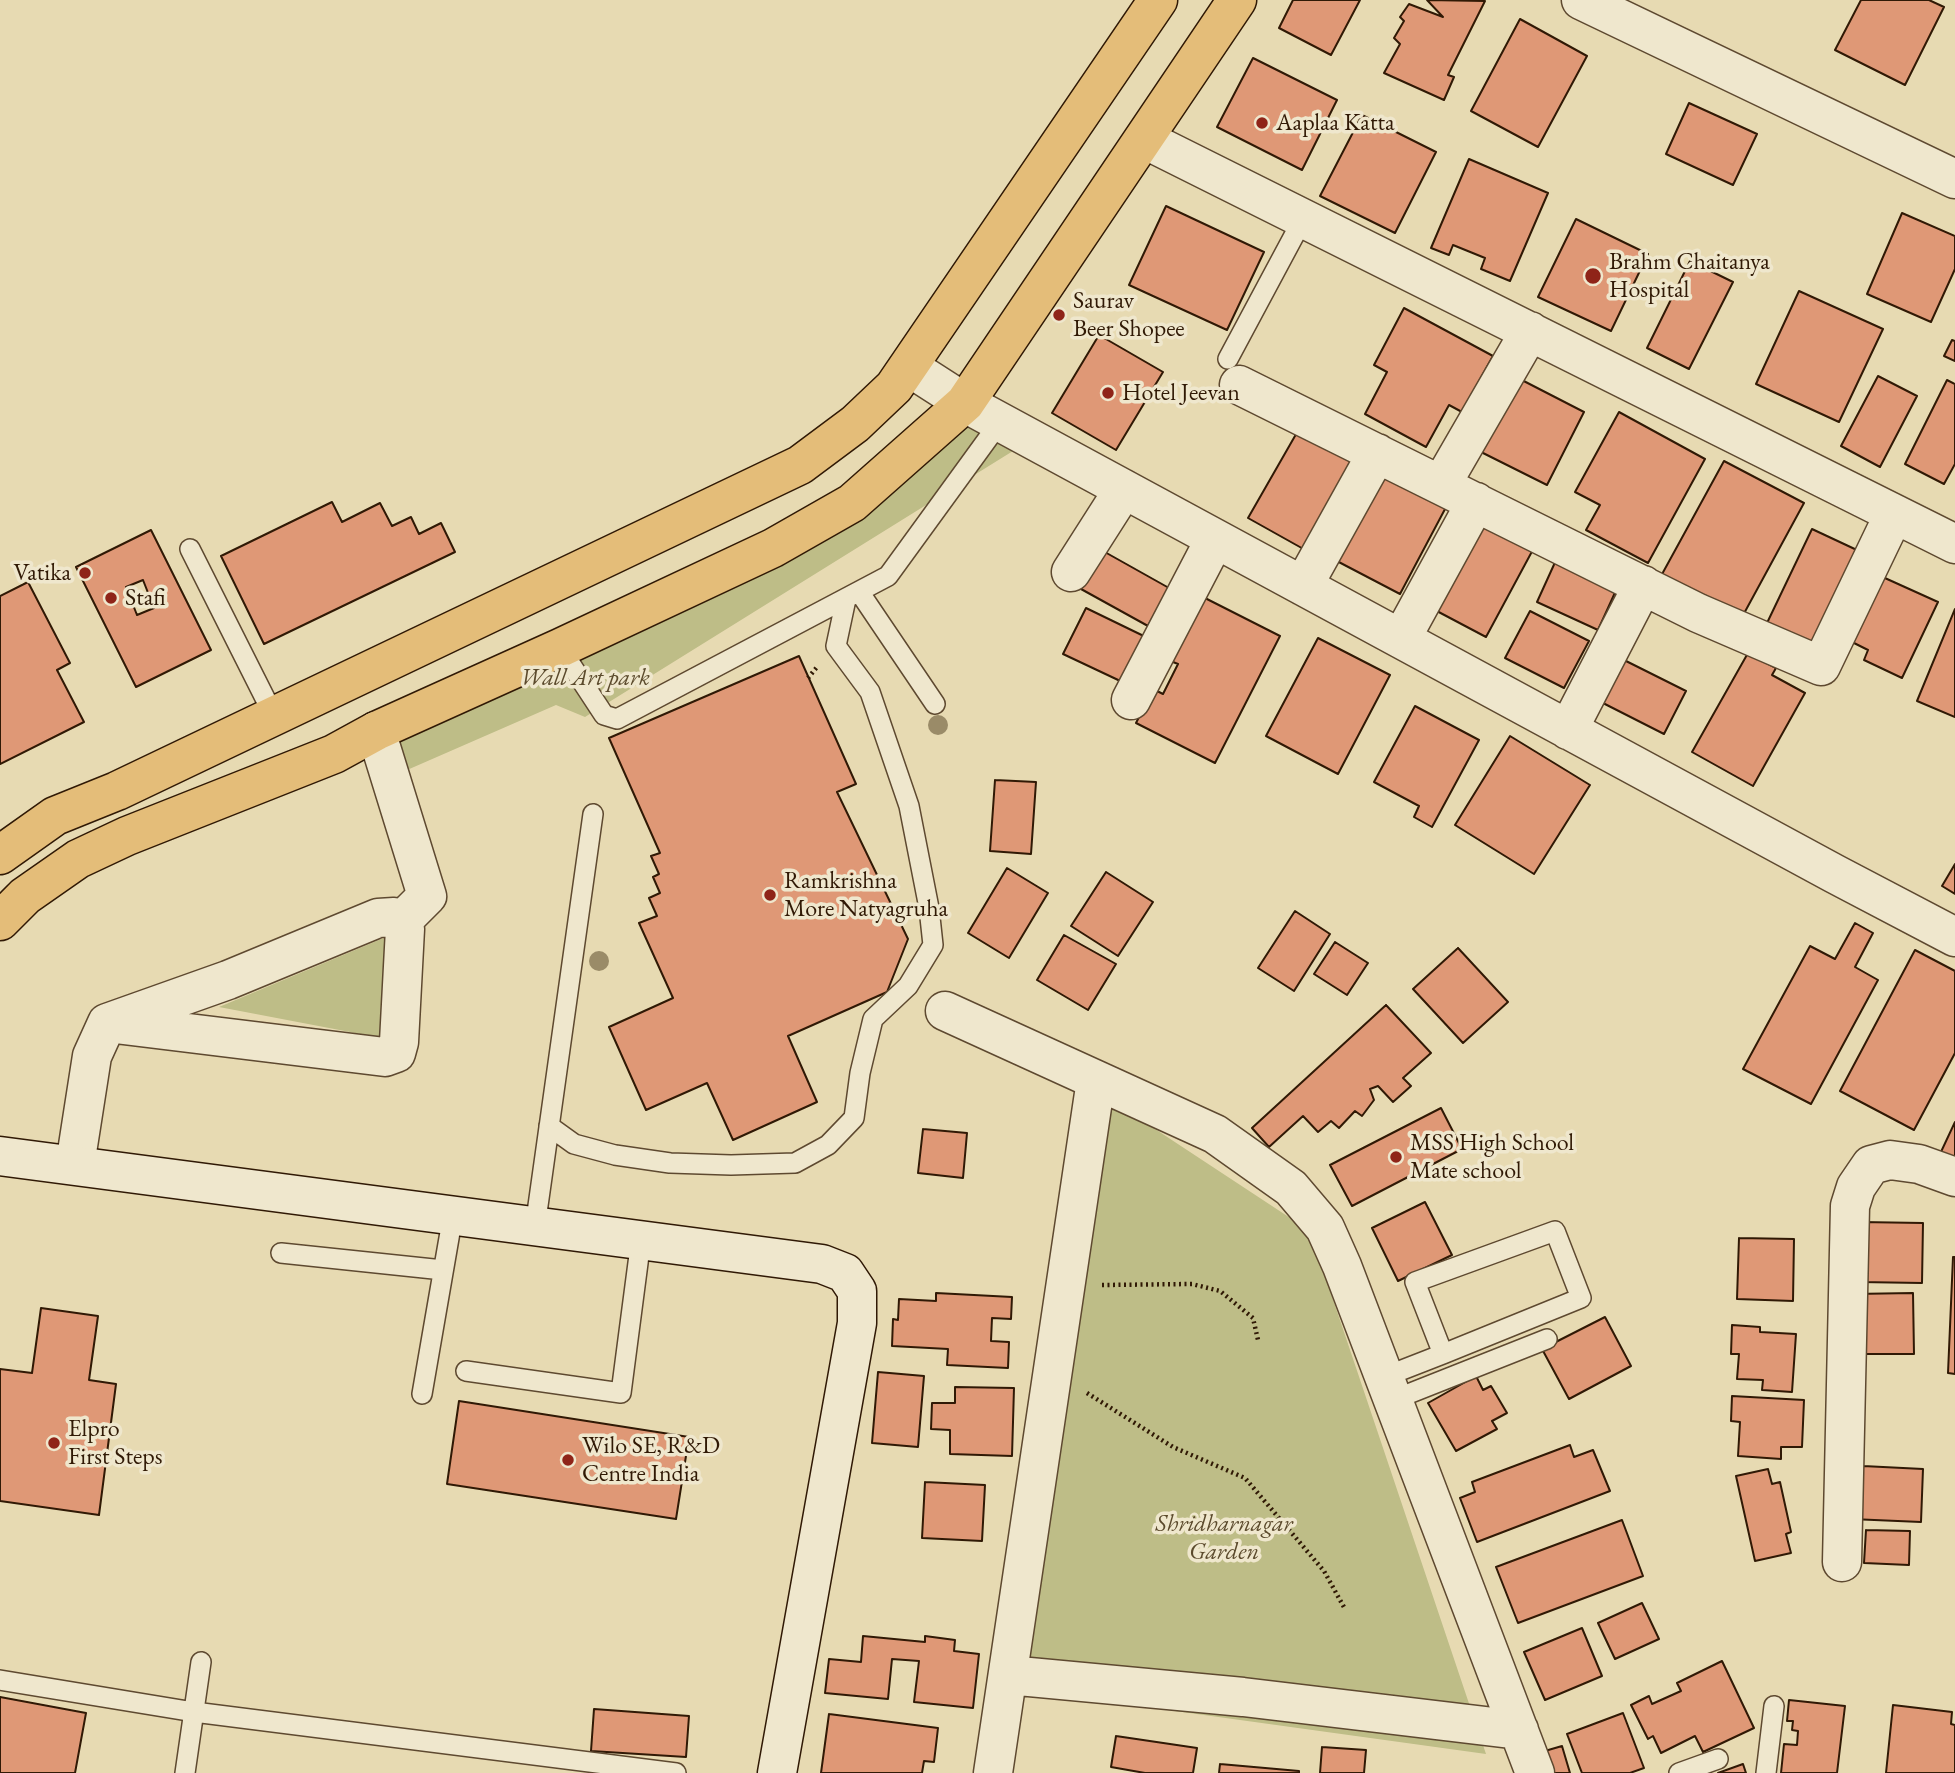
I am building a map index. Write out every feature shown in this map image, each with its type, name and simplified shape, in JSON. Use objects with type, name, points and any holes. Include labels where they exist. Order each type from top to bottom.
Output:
[{"type":"main road","points":[[0,855],[55,817],[117,791],[800,465],[855,424],[894,387],[1158,0]]},
{"type":"main road","points":[[0,921],[25,896],[78,859],[127,836],[334,754],[376,731],[773,548],[852,503],[965,403],[1237,0]]},
{"type":"street","points":[[1581,0],[1955,179]]},
{"type":"street","points":[[1144,139],[1955,544]]},
{"type":"street","points":[[1441,485],[1530,331]]},
{"type":"street","points":[[909,367],[965,403],[1955,937]]},
{"type":"street","points":[[1233,372],[1377,453],[1441,485],[1698,612],[1821,666],[1894,514]]},
{"type":"street","points":[[1303,586],[1377,453]]},
{"type":"street","points":[[1071,572],[1124,489]]},
{"type":"street","points":[[1401,639],[1476,502]]},
{"type":"street","points":[[1131,700],[1215,539]]},
{"type":"street","points":[[1568,730],[1643,585]]},
{"type":"street","points":[[376,731],[427,896],[400,923]]},
{"type":"street","points":[[75,1165],[92,1056],[107,1023],[228,980],[378,918],[394,917],[405,929],[399,1042],[396,1053],[385,1057],[107,1023]]},
{"type":"street","points":[[945,1012],[1215,1134],[1291,1188],[1325,1228],[1535,1773]]},
{"type":"street","points":[[993,1773],[1096,1080]]},
{"type":"street","points":[[0,1156],[822,1264],[845,1273],[857,1291],[857,1323],[777,1773]]},
{"type":"street","points":[[1842,1562],[1850,1206],[1856,1187],[1871,1165],[1890,1160],[1919,1164],[1955,1177]]},
{"type":"street","points":[[1008,1675],[1243,1697],[1519,1730]]},
{"type":"lane","points":[[1233,372],[1304,217]]},
{"type":"lane","points":[[561,648],[604,715],[617,719],[888,576],[1000,422]]},
{"type":"lane","points":[[190,549],[274,716]]},
{"type":"lane","points":[[853,596],[935,704]]},
{"type":"lane","points":[[549,1126],[574,1144],[615,1155],[670,1163],[731,1165],[795,1163],[828,1145],[854,1118],[860,1073],[873,1019],[908,986],[933,945],[929,908],[909,806],[870,692],[836,646],[853,596]]},
{"type":"lane","points":[[536,1227],[593,814]]},
{"type":"lane","points":[[422,1394],[453,1215]]},
{"type":"lane","points":[[1389,1389],[1443,1354],[1581,1298],[1555,1231],[1415,1282],[1443,1354]]},
{"type":"lane","points":[[466,1371],[621,1393],[641,1240]]},
{"type":"lane","points":[[281,1253],[443,1270]]},
{"type":"lane","points":[[1389,1389],[1547,1339]]},
{"type":"lane","points":[[185,1773],[201,1662]]},
{"type":"lane","points":[[0,1680],[194,1712],[676,1773]]},
{"type":"lane","points":[[1766,1773],[1774,1706]]},
{"type":"lane","points":[[1679,1773],[1718,1759]]},
{"type":"path","points":[[1066,1284],[1192,1284],[1220,1291],[1253,1318],[1258,1340]]},
{"type":"path","points":[[1053,1371],[1173,1447],[1245,1478],[1324,1571],[1345,1609]]},
{"type":"green space","name":"Wall Art park","points":[[962,407],[1021,446],[585,717],[556,705],[375,784],[359,749],[854,510]]},
{"type":"green space","points":[[391,935],[392,1040],[219,1007]]},
{"type":"green space","name":"Shridharnagar Garden","points":[[1105,1096],[1310,1231],[1486,1754],[1023,1690]]},
{"type":"building","points":[[1293,0],[1360,0],[1331,55],[1279,28]]},
{"type":"building","points":[[1427,0],[1485,1],[1448,75],[1454,77],[1444,100],[1384,73],[1400,44],[1394,38],[1404,21],[1400,17],[1409,4],[1443,17]]},
{"type":"building","points":[[1861,0],[1929,0],[1944,7],[1905,85],[1835,50]]},
{"type":"building","points":[[1520,19],[1587,56],[1538,147],[1471,111]]},
{"type":"building","points":[[1253,58],[1337,100],[1302,170],[1217,127]]},
{"type":"building","points":[[1689,103],[1757,134],[1733,185],[1666,154]]},
{"type":"building","points":[[1362,115],[1436,152],[1395,233],[1320,196]]},
{"type":"building","points":[[1469,159],[1548,193],[1510,281],[1481,269],[1485,258],[1453,245],[1449,255],[1431,248]]},
{"type":"building","points":[[1166,206],[1264,252],[1227,330],[1129,285]]},
{"type":"building","points":[[1902,213],[1955,236],[1955,269],[1931,322],[1867,294]]},
{"type":"building","points":[[1576,219],[1648,254],[1611,331],[1538,297]]},
{"type":"building","points":[[1690,261],[1733,282],[1689,369],[1647,348]]},
{"type":"building","points":[[1799,291],[1883,329],[1839,422],[1756,384]]},
{"type":"building","points":[[1404,308],[1493,356],[1462,412],[1449,405],[1426,447],[1365,414],[1387,372],[1374,365]]},
{"type":"building","name":"Hotel Jeevan","points":[[1099,335],[1163,372],[1116,450],[1052,413]]},
{"type":"building","points":[[1952,340],[1955,341],[1955,361],[1944,356]]},
{"type":"building","points":[[1514,376],[1584,412],[1547,485],[1477,450]]},
{"type":"building","points":[[1878,376],[1917,396],[1880,467],[1841,446]]},
{"type":"building","points":[[1947,380],[1955,384],[1955,464],[1944,484],[1905,464]]},
{"type":"building","points":[[1619,412],[1705,459],[1648,563],[1586,530],[1600,505],[1575,492]]},
{"type":"building","points":[[1303,422],[1362,455],[1307,551],[1248,518]]},
{"type":"building","points":[[1386,459],[1453,494],[1400,594],[1333,559]]},
{"type":"building","points":[[1724,461],[1804,503],[1741,619],[1661,576]]},
{"type":"building","points":[[332,502],[342,522],[380,503],[392,526],[411,517],[419,534],[441,523],[455,552],[264,644],[221,556]]},
{"type":"building","points":[[1483,516],[1536,544],[1486,637],[1433,609]]},
{"type":"building","points":[[1812,529],[1859,551],[1814,645],[1767,623]]},
{"type":"building","name":"Stafi","points":[[151,530],[211,650],[136,687],[76,567]],"holes":[[[143,580],[154,608],[137,615],[126,587]]]},
{"type":"building","points":[[1103,551],[1169,588],[1148,626],[1081,589]]},
{"type":"building","points":[[1557,558],[1618,586],[1598,630],[1537,602]]},
{"type":"building","points":[[1876,574],[1938,602],[1902,678],[1864,660],[1868,650],[1846,639]]},
{"type":"building","points":[[28,582],[70,663],[57,670],[84,722],[0,764],[0,596]]},
{"type":"building","points":[[1201,596],[1280,636],[1215,763],[1136,723],[1153,689],[1163,694],[1178,664],[1168,660]]},
{"type":"building","points":[[1086,608],[1154,641],[1133,687],[1063,654]]},
{"type":"building","points":[[1955,609],[1955,717],[1917,701]]},
{"type":"building","points":[[1530,611],[1589,641],[1564,688],[1505,658]]},
{"type":"building","points":[[1318,638],[1390,675],[1338,774],[1266,736]]},
{"type":"building","points":[[1748,653],[1776,668],[1772,675],[1805,693],[1753,786],[1692,752]]},
{"type":"building","name":"Ramkrishna More Natyagruha","points":[[799,656],[856,784],[837,792],[908,939],[887,992],[788,1036],[817,1102],[733,1140],[707,1083],[646,1110],[609,1027],[673,998],[639,923],[657,916],[649,898],[660,893],[653,877],[659,874],[651,856],[660,853],[609,738]]},
{"type":"building","points":[[1618,657],[1686,691],[1664,734],[1597,700]]},
{"type":"building","points":[[1415,706],[1479,740],[1432,827],[1414,817],[1419,806],[1374,782]]},
{"type":"building","points":[[1510,736],[1590,785],[1534,874],[1455,825]]},
{"type":"building","points":[[995,780],[1036,782],[1031,854],[990,851]]},
{"type":"building","points":[[1955,864],[1955,894],[1942,886]]},
{"type":"building","points":[[1007,868],[1048,893],[1009,958],[968,933]]},
{"type":"building","points":[[1106,872],[1153,902],[1118,956],[1071,926]]},
{"type":"building","points":[[1295,911],[1330,934],[1294,991],[1258,968]]},
{"type":"building","points":[[1855,923],[1873,933],[1855,967],[1878,980],[1811,1104],[1743,1069],[1810,946],[1835,959]]},
{"type":"building","points":[[1064,935],[1116,964],[1088,1010],[1037,980]]},
{"type":"building","points":[[1335,942],[1368,963],[1347,995],[1314,974]]},
{"type":"building","points":[[1458,948],[1508,1002],[1463,1043],[1413,989]]},
{"type":"building","points":[[1915,950],[1955,971],[1955,1053],[1914,1130],[1840,1091]]},
{"type":"building","points":[[1386,1005],[1431,1053],[1403,1078],[1411,1086],[1393,1102],[1378,1086],[1370,1089],[1374,1100],[1362,1116],[1355,1111],[1339,1128],[1331,1121],[1318,1132],[1303,1116],[1269,1147],[1252,1128]]},
{"type":"building","name":"MSS High School Mate school","points":[[1441,1108],[1462,1149],[1352,1206],[1330,1165]]},
{"type":"building","points":[[1955,1122],[1955,1161],[1940,1154]]},
{"type":"building","points":[[923,1129],[967,1133],[963,1178],[918,1173]]},
{"type":"building","points":[[1425,1202],[1452,1255],[1398,1281],[1372,1228]]},
{"type":"building","points":[[1860,1222],[1923,1223],[1922,1283],[1859,1282]]},
{"type":"building","points":[[1739,1238],[1794,1239],[1793,1301],[1737,1299]]},
{"type":"building","points":[[1955,1257],[1955,1374],[1948,1373]]},
{"type":"building","points":[[936,1293],[1012,1297],[1011,1319],[992,1318],[991,1341],[1009,1342],[1008,1368],[947,1365],[948,1349],[892,1346],[893,1319],[898,1320],[899,1299],[936,1301]]},
{"type":"building","points":[[1913,1293],[1914,1354],[1864,1354],[1853,1294]]},
{"type":"building","name":"Elpro First Steps","points":[[41,1308],[98,1316],[89,1380],[116,1384],[99,1515],[0,1501],[0,1369],[32,1373]]},
{"type":"building","points":[[1605,1317],[1631,1366],[1569,1399],[1542,1349]]},
{"type":"building","points":[[1732,1325],[1760,1327],[1760,1332],[1796,1334],[1792,1392],[1762,1390],[1763,1380],[1737,1379],[1739,1354],[1731,1354]]},
{"type":"building","points":[[878,1372],[924,1376],[918,1447],[872,1443]]},
{"type":"building","points":[[1476,1376],[1483,1390],[1491,1386],[1507,1413],[1492,1421],[1497,1429],[1456,1451],[1428,1403]]},
{"type":"building","points":[[955,1387],[1014,1388],[1012,1456],[950,1454],[950,1430],[931,1429],[932,1403],[955,1403]]},
{"type":"building","points":[[1732,1396],[1804,1400],[1802,1447],[1781,1447],[1781,1459],[1738,1456],[1740,1422],[1731,1421]]},
{"type":"building","name":"Wilo SE, R&D Centre India","points":[[459,1401],[689,1437],[676,1519],[447,1484]]},
{"type":"building","points":[[1570,1445],[1574,1457],[1593,1450],[1610,1491],[1477,1542],[1460,1498],[1475,1492],[1472,1482]]},
{"type":"building","points":[[1863,1466],[1923,1469],[1921,1522],[1851,1519]]},
{"type":"building","points":[[1768,1469],[1772,1484],[1780,1482],[1791,1532],[1786,1534],[1791,1553],[1755,1561],[1736,1476]]},
{"type":"building","points":[[925,1482],[985,1485],[982,1541],[922,1538]]},
{"type":"building","points":[[1622,1520],[1643,1576],[1518,1623],[1496,1567]]},
{"type":"building","points":[[1866,1530],[1910,1531],[1909,1565],[1864,1563]]},
{"type":"building","points":[[1642,1603],[1659,1639],[1615,1659],[1598,1623]]},
{"type":"building","points":[[1582,1628],[1602,1676],[1545,1700],[1524,1652]]},
{"type":"building","points":[[863,1636],[925,1642],[925,1636],[955,1640],[954,1651],[979,1654],[973,1708],[914,1702],[919,1661],[892,1659],[888,1699],[825,1693],[829,1659],[861,1662]]},
{"type":"building","points":[[1722,1661],[1754,1728],[1703,1752],[1695,1736],[1661,1753],[1653,1736],[1648,1739],[1631,1705],[1649,1696],[1652,1704],[1681,1691],[1677,1683]]},
{"type":"building","points":[[0,1697],[86,1713],[75,1773],[0,1773]]},
{"type":"building","points":[[1789,1700],[1845,1706],[1837,1773],[1781,1773],[1784,1744],[1797,1745],[1798,1731],[1792,1730],[1793,1721],[1787,1721]]},
{"type":"building","points":[[1893,1705],[1952,1712],[1951,1724],[1955,1725],[1955,1773],[1886,1773]]},
{"type":"building","points":[[594,1709],[689,1716],[686,1757],[591,1751]]},
{"type":"building","points":[[1623,1713],[1644,1768],[1630,1773],[1582,1773],[1567,1734]]},
{"type":"building","points":[[829,1714],[938,1728],[934,1762],[924,1761],[922,1773],[821,1773]]},
{"type":"building","points":[[1116,1736],[1197,1748],[1193,1773],[1145,1773],[1111,1767]]},
{"type":"building","points":[[1562,1746],[1570,1773],[1544,1773],[1538,1753]]},
{"type":"building","points":[[1322,1747],[1366,1750],[1364,1773],[1320,1773]]},
{"type":"building","points":[[1220,1764],[1299,1771],[1299,1773],[1219,1773]]},
{"type":"building","points":[[1743,1764],[1746,1773],[1718,1773]]},
{"type":"place","name":"Aaplaa Katta","points":[[1262,123]]},
{"type":"place","name":"Brahm Chaitanya Hospital","points":[[1593,276]]},
{"type":"place","name":"Saurav Beer Shopee","points":[[1059,315]]},
{"type":"place","name":"Hotel Jeevan","points":[[1108,393]]},
{"type":"place","name":"Vatika","points":[[85,573]]},
{"type":"place","name":"Stafi","points":[[111,598]]},
{"type":"place","name":"Ramkrishna More Natyagruha","points":[[770,895]]},
{"type":"place","name":"MSS High School Mate school","points":[[1396,1157]]},
{"type":"place","name":"Elpro First Steps","points":[[54,1443]]},
{"type":"place","name":"Wilo SE, R&D Centre India","points":[[568,1460]]}]
